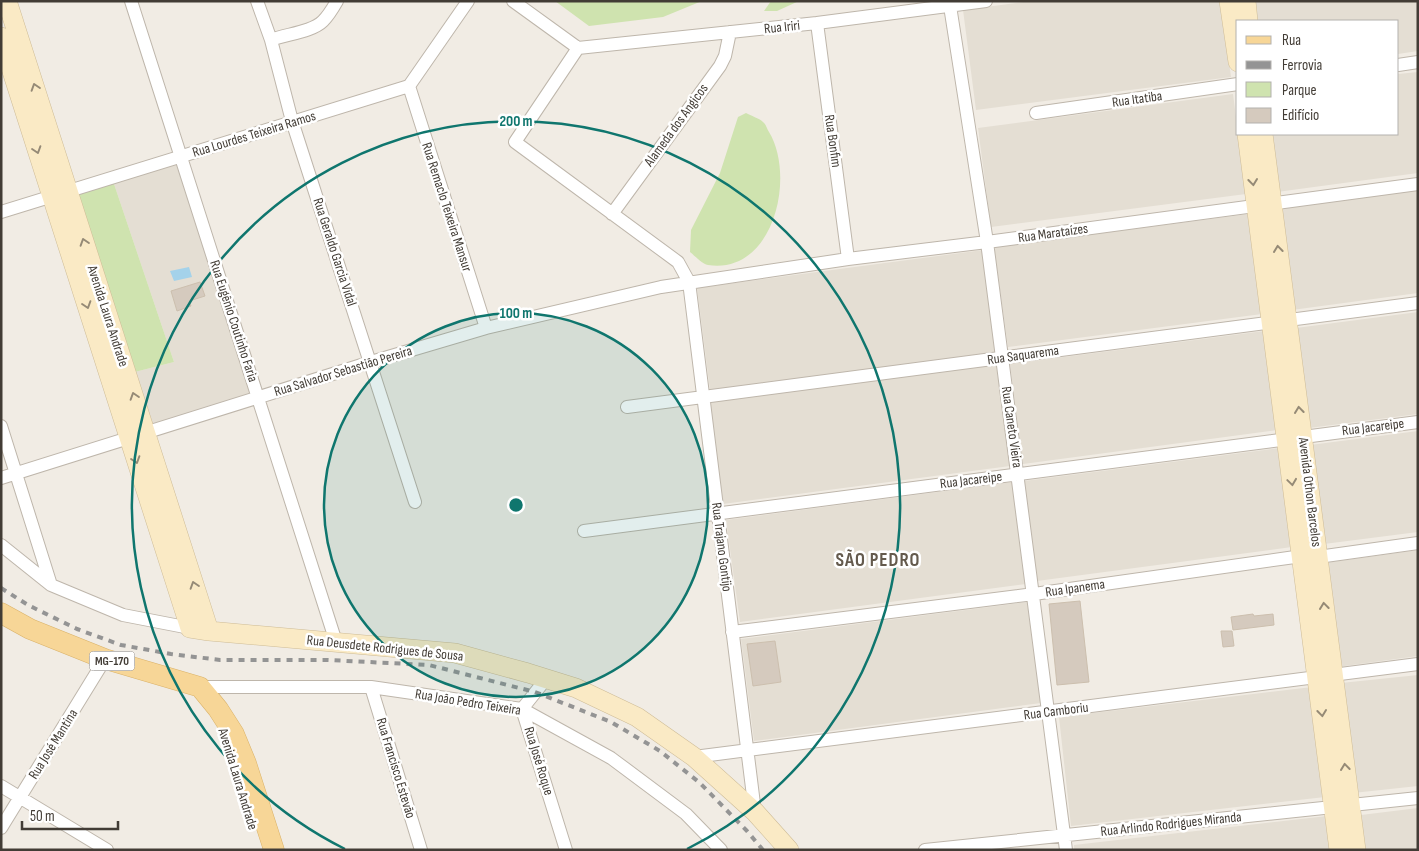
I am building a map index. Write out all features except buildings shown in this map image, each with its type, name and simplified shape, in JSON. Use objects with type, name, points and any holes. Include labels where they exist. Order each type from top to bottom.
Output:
[{"type":"main road","name":"MG-170","points":[[1,613],[32,630],[106,659],[200,687]]},
{"type":"main road","points":[[200,687],[218,709]]},
{"type":"main road","name":"Avenida Laura Andrade","points":[[218,709],[223,735],[260,850]]},
{"type":"main road","name":"Avenida Laura Andrade","points":[[218,709],[234,734],[246,763],[274,850]]},
{"type":"street","name":"Avenida Laura Andrade","points":[[7,1],[60,194],[137,435],[190,628]]},
{"type":"street","name":"Rua Eugênio Coutinho Faria","points":[[131,1],[336,642]]},
{"type":"street","name":"Rua Geraldo Garcia Vidal","points":[[257,1],[271,40],[292,121],[416,502]]},
{"type":"street","points":[[271,40],[315,27],[323,21],[337,1]]},
{"type":"street","points":[[409,86],[468,1]]},
{"type":"street","points":[[513,1],[578,48],[515,142],[678,262],[689,282]]},
{"type":"street","name":"Rua Iriri","points":[[578,48],[817,24],[986,1]]},
{"type":"street","points":[[1229,1],[1236,48]]},
{"type":"street","points":[[1246,1],[1248,20]]},
{"type":"street","name":"Rua Caneto Vieira","points":[[950,6],[987,242],[1066,850]]},
{"type":"street","name":"Rua Bonfim","points":[[817,24],[848,259]]},
{"type":"street","name":"Alameda dos Angicos","points":[[612,214],[720,66],[725,56],[730,32]]},
{"type":"street","name":"Avenida Laura Andrade","points":[[1,37],[60,194]]},
{"type":"street","points":[[1399,65],[1418,62]]},
{"type":"street","name":"Rua Itatiba","points":[[1036,113],[1236,84]]},
{"type":"street","name":"Rua Lourdes Teixeira Ramos","points":[[1,212],[409,86]]},
{"type":"street","name":"Rua Remaclo Teixeira Mansur","points":[[409,86],[486,328]]},
{"type":"street","name":"Avenida Othon Barcelos","points":[[1247,135],[1264,204],[1342,806],[1356,850]]},
{"type":"street","name":"Avenida Othon Barcelos","points":[[1263,135],[1264,204]]},
{"type":"street","name":"Rua Marataízes","points":[[689,282],[848,259],[1418,184]]},
{"type":"street","name":"Rua Salvador Sebastião Pereira","points":[[1,478],[486,328],[661,286],[689,282]]},
{"type":"street","name":"Rua Trajano Gontijo","points":[[689,282],[755,812]]},
{"type":"street","name":"Rua Saquarema","points":[[627,407],[1418,303]]},
{"type":"street","name":"Rua Jacareipe","points":[[584,531],[1418,422]]},
{"type":"street","points":[[1,426],[51,585]]},
{"type":"street","name":"Avenida Laura Andrade","points":[[137,435],[209,631]]},
{"type":"street","name":"Rua Ipanema","points":[[732,632],[1034,594],[1310,556],[1418,544]]},
{"type":"street","name":"Rua Deusdete Rodrigues de Sousa","points":[[1,545],[51,585],[123,615],[209,631],[455,653],[576,688],[637,717],[694,757],[755,812],[789,850]]},
{"type":"street","points":[[1,620],[32,630]]},
{"type":"street","name":"Rua José Mantina","points":[[1,828],[106,659]]},
{"type":"street","name":"Rua Camboriu","points":[[694,757],[1418,664]]},
{"type":"street","name":"Rua José Roque","points":[[546,679],[522,709],[566,850]]},
{"type":"street","name":"Rua João Pedro Teixeira","points":[[200,687],[371,687],[522,709],[611,758],[686,814],[721,850]]},
{"type":"street","name":"Rua Francisco Estevão","points":[[371,687],[421,850]]},
{"type":"street","points":[[1,786],[107,850]]},
{"type":"street","name":"Rua Arlindo Rodrigues Miranda","points":[[925,850],[1418,798]]},
{"type":"street","name":"Avenida Othon Barcelos","points":[[1339,850],[1342,806]]},
{"type":"shaded area","points":[[1031,1],[1221,1],[1231,77],[976,110],[963,10]]},
{"type":"shaded area","points":[[1253,1],[1418,1],[1418,51],[1399,54],[1399,20],[1255,20]]},
{"type":"shaded area","points":[[1418,72],[1418,173],[1277,192],[1269,135],[1399,135],[1399,74]]},
{"type":"shaded area","points":[[1233,94],[1236,135],[1238,135],[1246,194],[991,227],[978,128]]},
{"type":"shaded area","points":[[181,157],[258,397],[146,433],[127,374],[174,362],[112,178]]},
{"type":"shaded area","points":[[1418,189],[1418,293],[1292,310],[1278,207]]},
{"type":"shaded area","points":[[1249,214],[1262,314],[1008,347],[994,247]]},
{"type":"shaded area","points":[[983,250],[996,352],[710,390],[697,288]]},
{"type":"shaded area","points":[[1418,312],[1418,414],[1309,428],[1296,328]]},
{"type":"shaded area","points":[[1264,331],[1278,430],[1023,464],[1010,364]]},
{"type":"shaded area","points":[[996,364],[1010,466],[723,504],[710,402]]},
{"type":"shaded area","points":[[1418,431],[1418,532],[1324,544],[1310,445]]},
{"type":"shaded area","points":[[1279,448],[1292,547],[1037,581],[1024,481]]},
{"type":"shaded area","points":[[1013,482],[1026,584],[740,622],[726,520]]},
{"type":"shaded area","points":[[1418,550],[1418,656],[1337,667],[1325,563]]},
{"type":"shaded area","points":[[1027,602],[1041,703],[754,741],[741,639]]},
{"type":"shaded area","points":[[1418,675],[1418,786],[1353,793],[1341,683]]},
{"type":"shaded area","points":[[1312,687],[1325,797],[1071,826],[1059,717]]},
{"type":"shaded area","points":[[1418,808],[1418,850],[1364,850],[1361,815]]},
{"type":"shaded area","points":[[1327,816],[1331,850],[1074,850],[1074,845]]},
{"type":"green space","points":[[555,1],[702,1],[663,17],[589,26]]},
{"type":"green space","points":[[771,1],[799,1],[777,11],[764,11]]},
{"type":"green space","points":[[746,113],[764,123],[777,151],[780,173],[779,196],[773,219],[763,239],[749,255],[731,264],[708,265],[701,262],[690,252],[691,230],[720,173],[738,117]]},
{"type":"green space","points":[[112,178],[174,362],[127,374],[68,192]]},
{"type":"water","points":[[189,267],[192,277],[174,281],[170,271]]},
{"type":"railway","points":[[1,588],[28,605],[77,629],[121,645],[220,660],[328,660],[429,665],[535,692],[611,722],[660,751],[700,783],[763,850]]},
{"type":"district","name":"SÃO PEDRO","points":[[878,560]]}]
